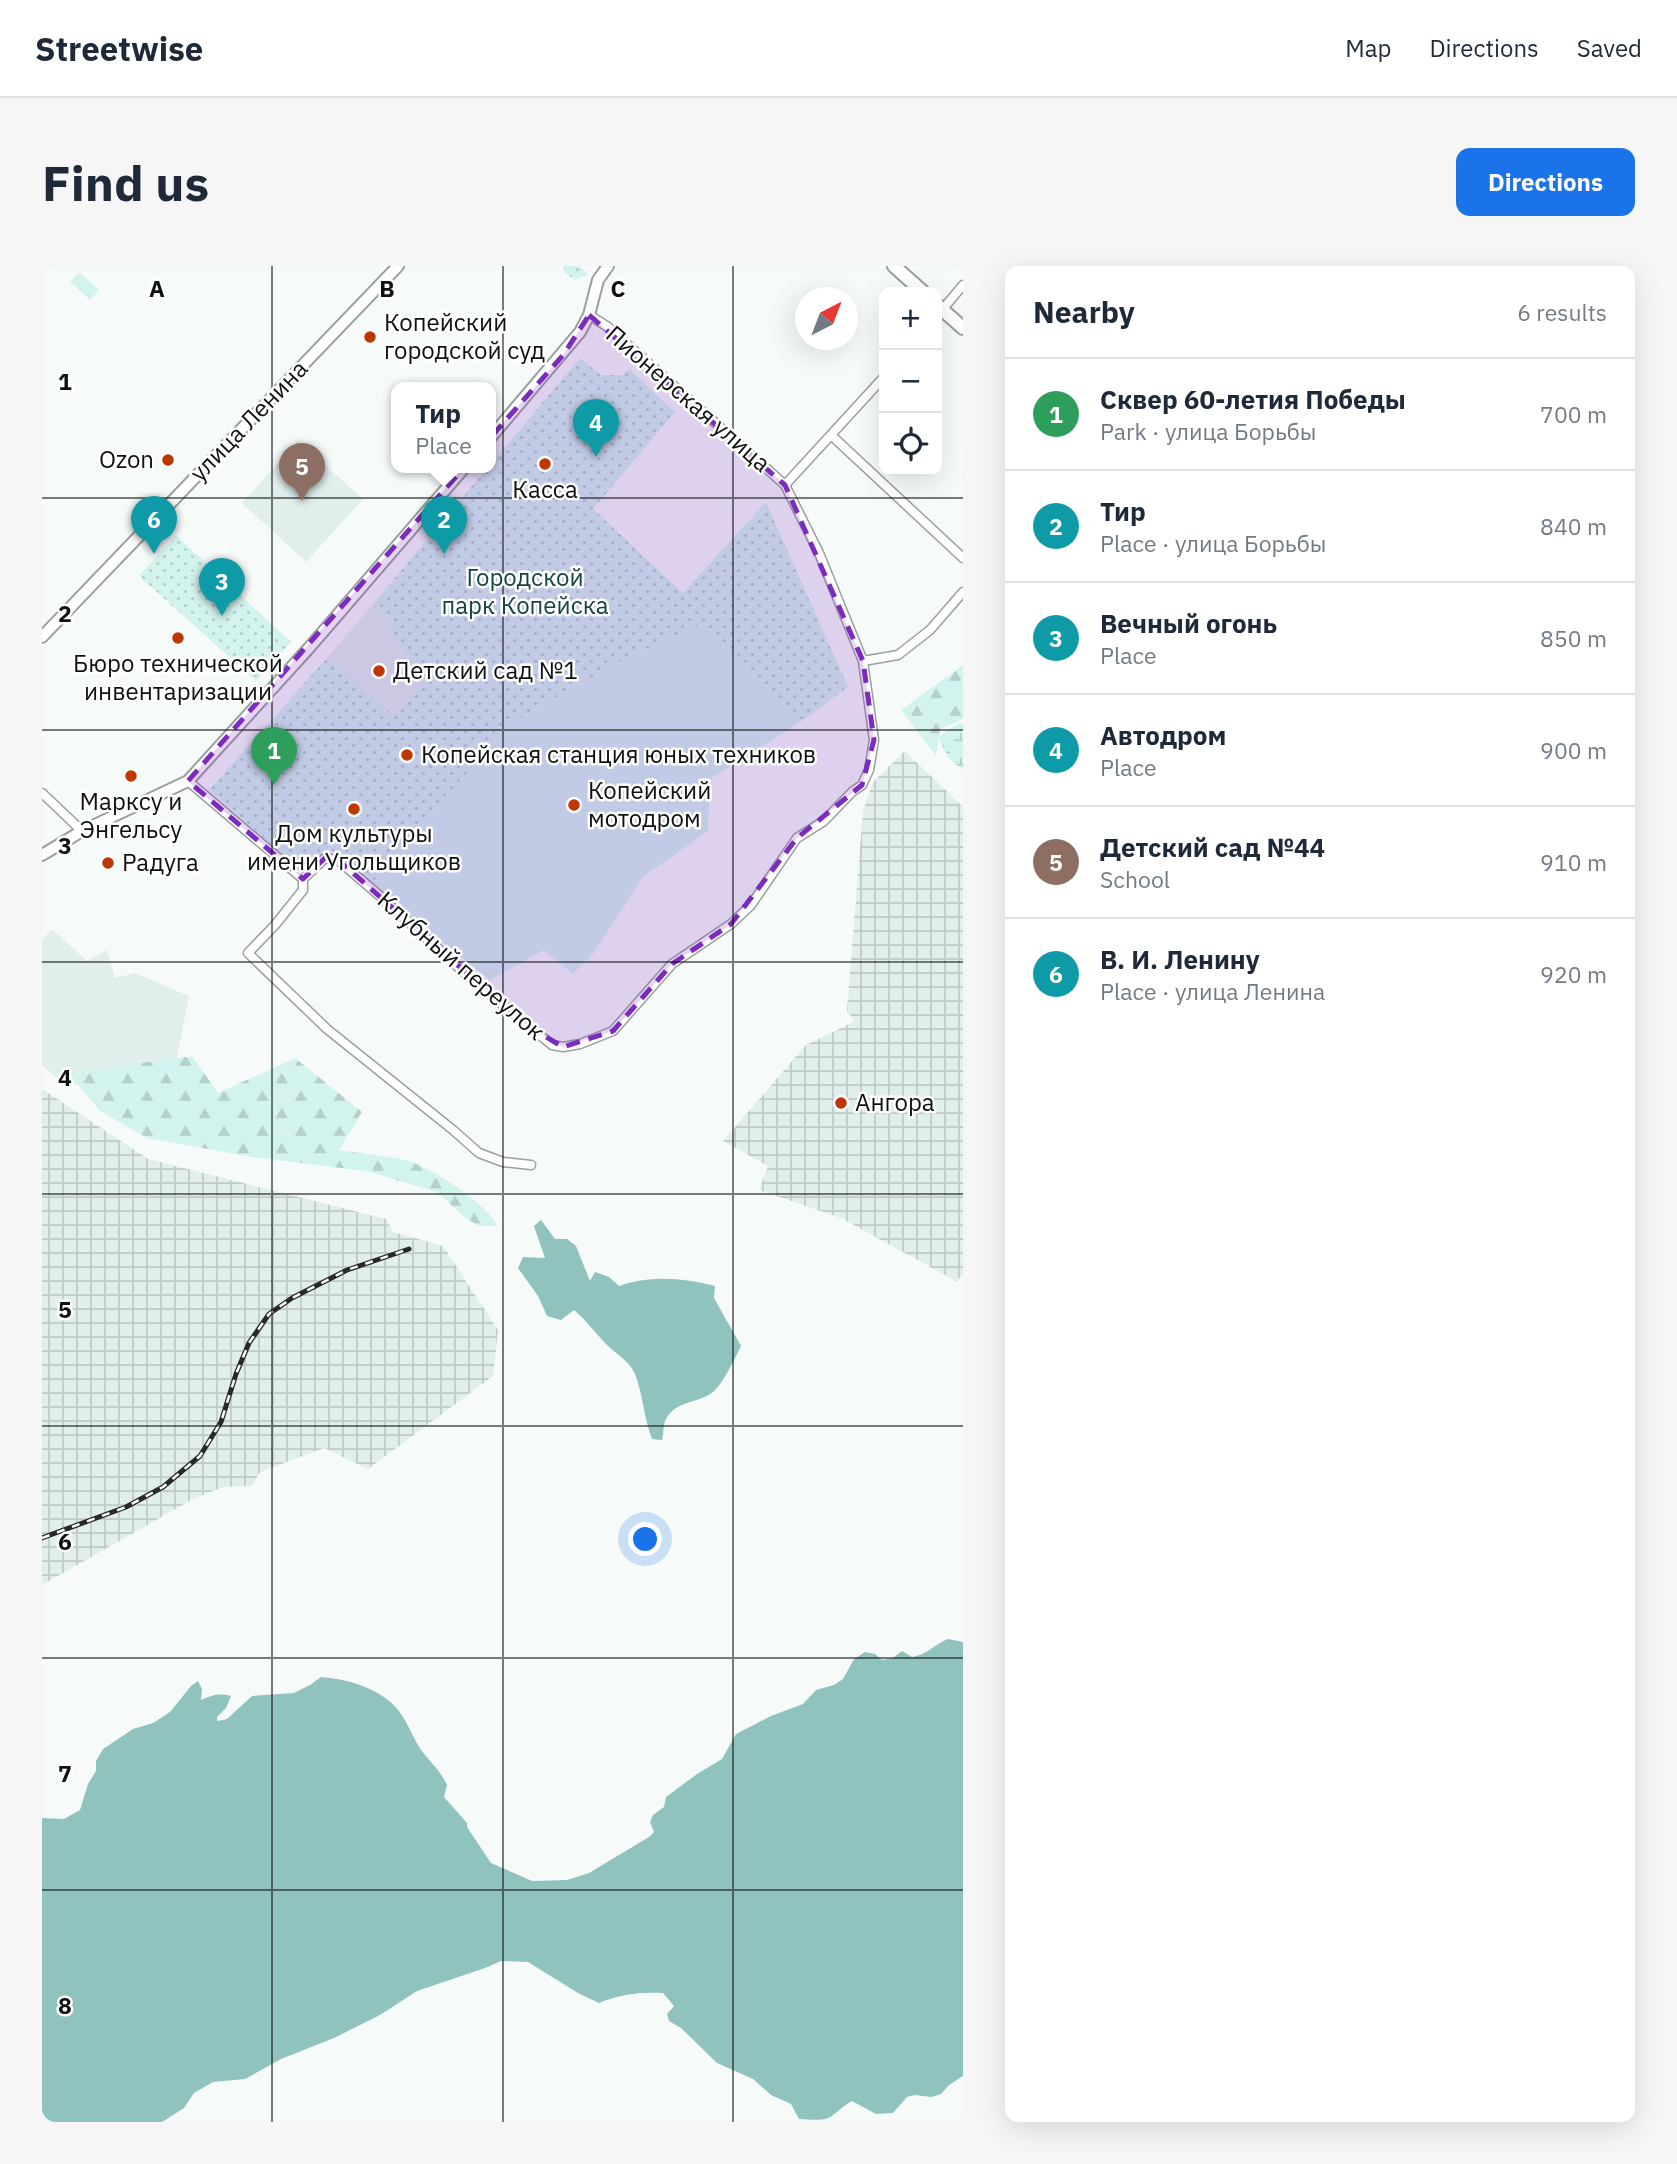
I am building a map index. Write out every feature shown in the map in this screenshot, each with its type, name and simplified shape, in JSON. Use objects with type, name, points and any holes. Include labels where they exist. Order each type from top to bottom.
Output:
[{"type":"main road","points":[[894,266],[917,287]]},
{"type":"main road","points":[[942,312],[963,328]]},
{"type":"street","name":"улица Ленина","points":[[42,637],[398,266]]},
{"type":"street","points":[[496,431],[580,332],[589,315],[598,280],[608,266]]},
{"type":"street","points":[[942,307],[963,285]]},
{"type":"street","name":"Пионерская улица","points":[[589,315],[617,335],[785,485]]},
{"type":"street","points":[[879,382],[785,485],[819,553],[863,661],[898,656],[929,629],[963,592]]},
{"type":"street","points":[[831,435],[963,558]]},
{"type":"street","points":[[42,855],[82,831],[188,781],[309,648],[460,473]]},
{"type":"street","name":"Клубный переулок","points":[[531,1164],[503,1162],[479,1153],[327,1030],[248,953],[303,890],[303,879],[325,858],[338,860],[472,980],[552,1045],[563,1047],[580,1044],[613,1031],[672,964],[731,924],[751,905],[797,838],[824,821],[862,785],[869,770],[874,740],[863,661]]},
{"type":"street","points":[[188,781],[303,879]]},
{"type":"street","points":[[42,793],[82,831]]},
{"type":"highlighted area","points":[[589,315],[785,485],[863,661],[874,740],[862,785],[797,838],[731,924],[672,964],[613,1031],[563,1047],[526,1025],[338,860],[325,858],[303,879],[188,781],[564,354]]},
{"type":"shaded area","points":[[298,441],[363,499],[306,562],[242,503]]},
{"type":"shaded area","name":"Детский сад №1","points":[[375,602],[423,684],[394,717],[327,658]]},
{"type":"shaded area","points":[[905,751],[963,807],[963,1275],[956,1281],[841,1218],[759,1190],[768,1166],[723,1141],[806,1045],[855,1021],[847,1011],[863,811],[873,782]]},
{"type":"shaded area","points":[[52,929],[87,961],[107,950],[115,978],[135,973],[189,996],[176,1062],[116,1089],[62,1083],[42,1065],[42,940]]},
{"type":"shaded area","points":[[42,1089],[148,1159],[386,1219],[393,1232],[443,1246],[498,1330],[493,1376],[368,1469],[324,1448],[260,1472],[252,1486],[223,1487],[193,1499],[42,1585]]},
{"type":"shaded area","points":[[541,1220],[555,1239],[567,1239],[576,1246],[590,1281],[595,1272],[609,1277],[619,1286],[643,1280],[667,1279],[715,1286],[714,1298],[741,1346],[725,1377],[713,1392],[681,1405],[670,1413],[665,1421],[662,1440],[652,1439],[638,1382],[630,1366],[574,1310],[561,1320],[547,1316],[538,1296],[518,1268],[523,1257],[545,1258],[534,1226]]},
{"type":"shaded area","points":[[948,1639],[963,1642],[963,2076],[941,2094],[931,2097],[907,2097],[893,2113],[876,2114],[852,2101],[826,2119],[799,2119],[791,2104],[771,2095],[753,2079],[717,2063],[681,2028],[669,2021],[667,2014],[674,2006],[663,1993],[631,1994],[599,2003],[528,1962],[501,1961],[417,1991],[380,2015],[334,2038],[281,2059],[245,2079],[213,2082],[194,2093],[184,2108],[162,2122],[42,2122],[42,1818],[64,1819],[80,1810],[88,1784],[96,1771],[96,1761],[103,1749],[133,1729],[153,1723],[170,1712],[198,1681],[202,1689],[201,1700],[216,1695],[231,1696],[217,1721],[227,1719],[252,1696],[294,1693],[321,1677],[342,1680],[374,1691],[392,1703],[402,1716],[421,1750],[445,1780],[447,1785],[444,1797],[467,1823],[491,1863],[532,1881],[567,1880],[589,1873],[649,1837],[654,1832],[650,1822],[653,1815],[664,1807],[666,1797],[722,1759],[736,1734],[771,1716],[803,1704],[816,1690],[834,1685],[843,1679],[854,1659],[865,1652],[875,1654],[882,1660],[893,1658],[902,1651],[912,1657],[923,1654]]},
{"type":"green space","points":[[563,266],[580,266],[588,274],[575,280],[565,273]]},
{"type":"green space","points":[[79,272],[99,290],[90,300],[70,282]]},
{"type":"green space","name":"Городской парк Копейска","points":[[580,358],[601,375],[623,375],[629,369],[675,412],[593,509],[683,593],[766,502],[848,687],[802,721],[705,623],[626,658],[508,725],[371,885],[329,848],[304,873],[209,790],[327,658],[394,716],[423,684],[375,602],[483,473],[496,473],[496,458]]},
{"type":"green space","points":[[176,535],[291,642],[256,681],[139,576]]},
{"type":"green space","name":"Копейский мотодром","points":[[705,623],[802,721],[710,779],[708,831],[643,877],[593,954],[573,974],[544,950],[490,980],[371,885],[508,725],[626,658]]},
{"type":"green space","points":[[963,665],[963,719],[940,729],[936,756],[901,710]]},
{"type":"green space","points":[[959,723],[963,724],[963,770],[949,759],[938,737]]},
{"type":"green space","points":[[192,1056],[218,1093],[295,1058],[362,1112],[339,1150],[405,1160],[429,1170],[470,1196],[498,1226],[479,1226],[464,1217],[437,1192],[366,1171],[252,1157],[147,1138],[100,1111],[68,1073]]},
{"type":"railway","points":[[42,1538],[126,1507],[163,1487],[200,1456],[221,1422],[249,1343],[269,1314],[292,1298],[347,1270],[409,1249]]},
{"type":"place","name":"Копейский городской суд","points":[[370,337]]},
{"type":"place","name":"Автодром","points":[[596,457]]},
{"type":"place","name":"Ozon","points":[[168,460]]},
{"type":"place","name":"Касса","points":[[545,464]]},
{"type":"place","name":"Детский сад №44","points":[[302,501]]},
{"type":"place","name":"В. И. Ленину","points":[[154,554]]},
{"type":"place","name":"Тир","points":[[444,554]]},
{"type":"place","name":"Вечный огонь","points":[[222,616]]},
{"type":"place","name":"Бюро технической инвентаризации","points":[[178,638]]},
{"type":"place","name":"Детский сад №1","points":[[379,671]]},
{"type":"place","name":"Копейская станция юных техников","points":[[407,755]]},
{"type":"place","name":"Марксу и Энгельсу","points":[[131,776]]},
{"type":"place","name":"Сквер 60-летия Победы","points":[[274,785]]},
{"type":"place","name":"Копейский мотодром","points":[[574,805]]},
{"type":"place","name":"Дом культуры имени Угольщиков","points":[[354,809]]},
{"type":"place","name":"Радуга","points":[[108,863]]},
{"type":"place","name":"Ангора","points":[[841,1103]]}]
